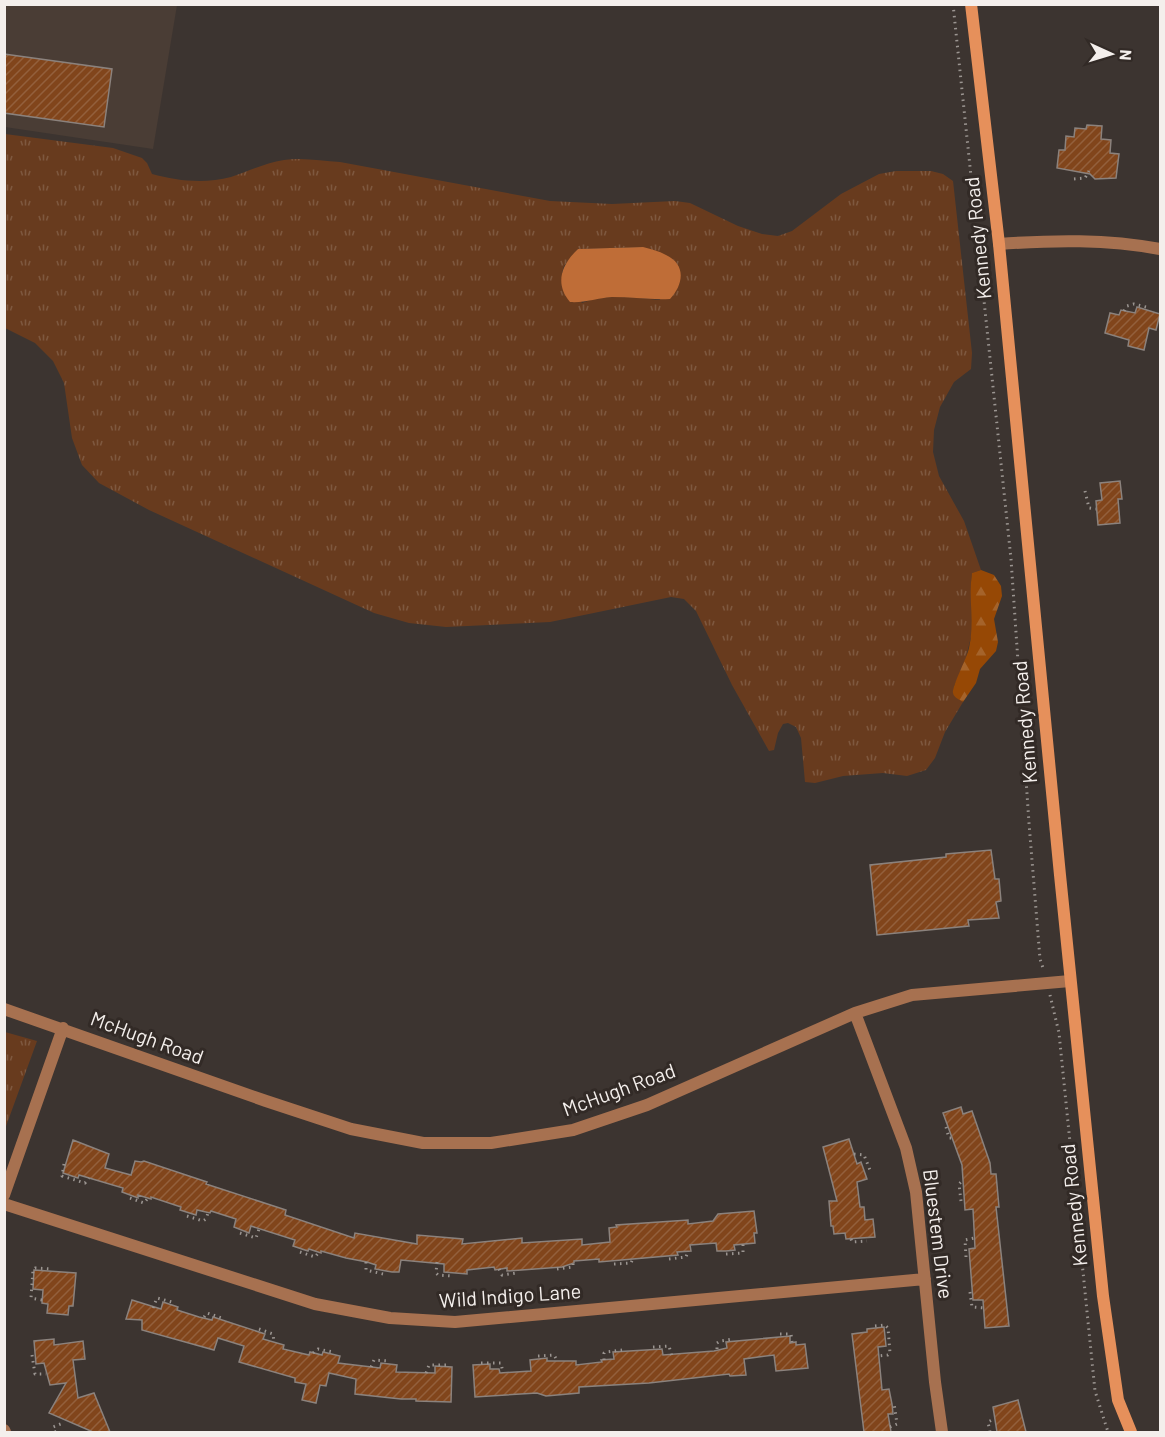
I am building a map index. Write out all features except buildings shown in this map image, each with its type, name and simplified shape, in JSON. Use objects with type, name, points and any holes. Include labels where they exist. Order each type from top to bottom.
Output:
[{"type":"main road","name":"Kennedy Road","points":[[971,4],[999,244],[1070,981],[1103,1296],[1118,1400],[1131,1432]]},
{"type":"street","points":[[999,244],[1088,240],[1161,249]]},
{"type":"street","name":"McHugh Road","points":[[4,1009],[351,1129],[423,1143],[491,1143],[573,1130],[647,1105],[855,1013],[912,995],[1070,981]]},
{"type":"street","name":"Bluestem Drive","points":[[855,1013],[906,1148],[916,1192],[942,1432]]},
{"type":"street","points":[[4,1195],[63,1028]]},
{"type":"street","name":"Wild Indigo Lane","points":[[4,1204],[315,1304],[390,1318],[455,1322],[925,1279]]},
{"type":"path","points":[[953,4],[1011,559],[1040,959]]},
{"type":"path","points":[[1074,179],[1085,178],[1089,171]]},
{"type":"path","points":[[1124,311],[1130,304],[1146,307]]},
{"type":"path","points":[[1085,491],[1089,508],[1096,509]]},
{"type":"path","points":[[1054,1007],[1059,1033],[1095,1391],[1108,1432]]},
{"type":"path","points":[[946,1128],[949,1138],[952,1138]]},
{"type":"path","points":[[854,1154],[864,1155],[870,1170]]},
{"type":"path","points":[[64,1164],[62,1176],[86,1183],[89,1179]]},
{"type":"path","points":[[961,1201],[959,1185],[964,1181]]},
{"type":"path","points":[[130,1198],[144,1203],[148,1198]]},
{"type":"path","points":[[187,1216],[203,1221],[208,1212]]},
{"type":"path","points":[[240,1233],[256,1238],[260,1226]]},
{"type":"path","points":[[966,1257],[965,1241],[974,1238]]},
{"type":"path","points":[[851,1239],[852,1242],[867,1241]]},
{"type":"path","points":[[726,1254],[743,1252],[743,1244]]},
{"type":"path","points":[[669,1259],[686,1257],[688,1251]]},
{"type":"path","points":[[300,1252],[315,1257],[319,1252]]},
{"type":"path","points":[[614,1264],[632,1263],[633,1258]]},
{"type":"path","points":[[366,1262],[366,1270],[383,1274]]},
{"type":"path","points":[[437,1262],[436,1273],[438,1275],[452,1276]]},
{"type":"path","points":[[556,1269],[570,1268],[573,1264]]},
{"type":"path","points":[[42,1300],[31,1298],[33,1270],[35,1268],[52,1269]]},
{"type":"path","points":[[499,1269],[502,1275],[517,1274]]},
{"type":"path","points":[[970,1292],[972,1307],[984,1308]]},
{"type":"path","points":[[153,1308],[157,1298],[172,1302]]},
{"type":"path","points":[[204,1317],[207,1313],[222,1318]]},
{"type":"path","points":[[875,1326],[886,1326],[889,1339],[889,1354],[878,1356]]},
{"type":"path","points":[[259,1329],[273,1334],[274,1342]]},
{"type":"path","points":[[780,1335],[790,1334],[792,1342]]},
{"type":"path","points":[[717,1349],[717,1343],[720,1341],[734,1339]]},
{"type":"path","points":[[653,1347],[669,1346],[672,1357]]},
{"type":"path","points":[[314,1353],[318,1349],[333,1352]]},
{"type":"path","points":[[604,1360],[604,1353],[622,1350]]},
{"type":"path","points":[[32,1355],[35,1374],[46,1374]]},
{"type":"path","points":[[538,1356],[554,1355],[556,1360]]},
{"type":"path","points":[[371,1367],[374,1360],[389,1361]]},
{"type":"path","points":[[481,1363],[501,1363],[503,1373]]},
{"type":"path","points":[[426,1373],[429,1365],[446,1365]]},
{"type":"path","points":[[890,1426],[897,1424],[894,1404]]},
{"type":"path","points":[[990,1432],[988,1422],[994,1419]]},
{"type":"path","points":[[55,1432],[53,1427],[63,1423]]},
{"type":"shaded area","points":[[5,5],[177,5],[153,149],[5,127]]},
{"type":"shaded area","points":[[643,247],[673,259],[677,264],[681,276],[680,282],[670,299],[612,297],[570,302],[565,295],[561,281],[562,274],[564,267],[578,249]]},
{"type":"green space","points":[[5,134],[113,148],[142,158],[152,174],[181,180],[221,179],[270,163],[291,159],[340,162],[550,201],[612,204],[675,201],[690,203],[738,226],[762,234],[778,236],[792,231],[841,194],[879,174],[896,171],[931,171],[943,174],[953,181],[972,353],[971,369],[954,382],[940,407],[934,430],[933,452],[939,476],[964,521],[981,570],[972,573],[972,633],[964,665],[953,693],[963,702],[945,732],[935,758],[926,770],[907,776],[883,773],[843,776],[815,783],[805,782],[801,738],[796,727],[788,723],[783,724],[774,750],[769,751],[732,685],[696,611],[684,599],[671,597],[550,622],[446,627],[409,623],[374,613],[149,510],[99,483],[82,465],[72,438],[64,383],[53,361],[35,343],[5,328]],"holes":[[[643,247],[660,300],[611,297],[582,303],[562,273],[564,266],[578,249]]]},
{"type":"green space","points":[[981,570],[994,575],[1001,586],[1002,596],[994,619],[998,642],[996,651],[980,669],[976,683],[963,702],[954,696],[953,689],[968,653],[971,639],[972,573]]},
{"type":"green space","points":[[4,1032],[37,1041],[5,1129]]}]
